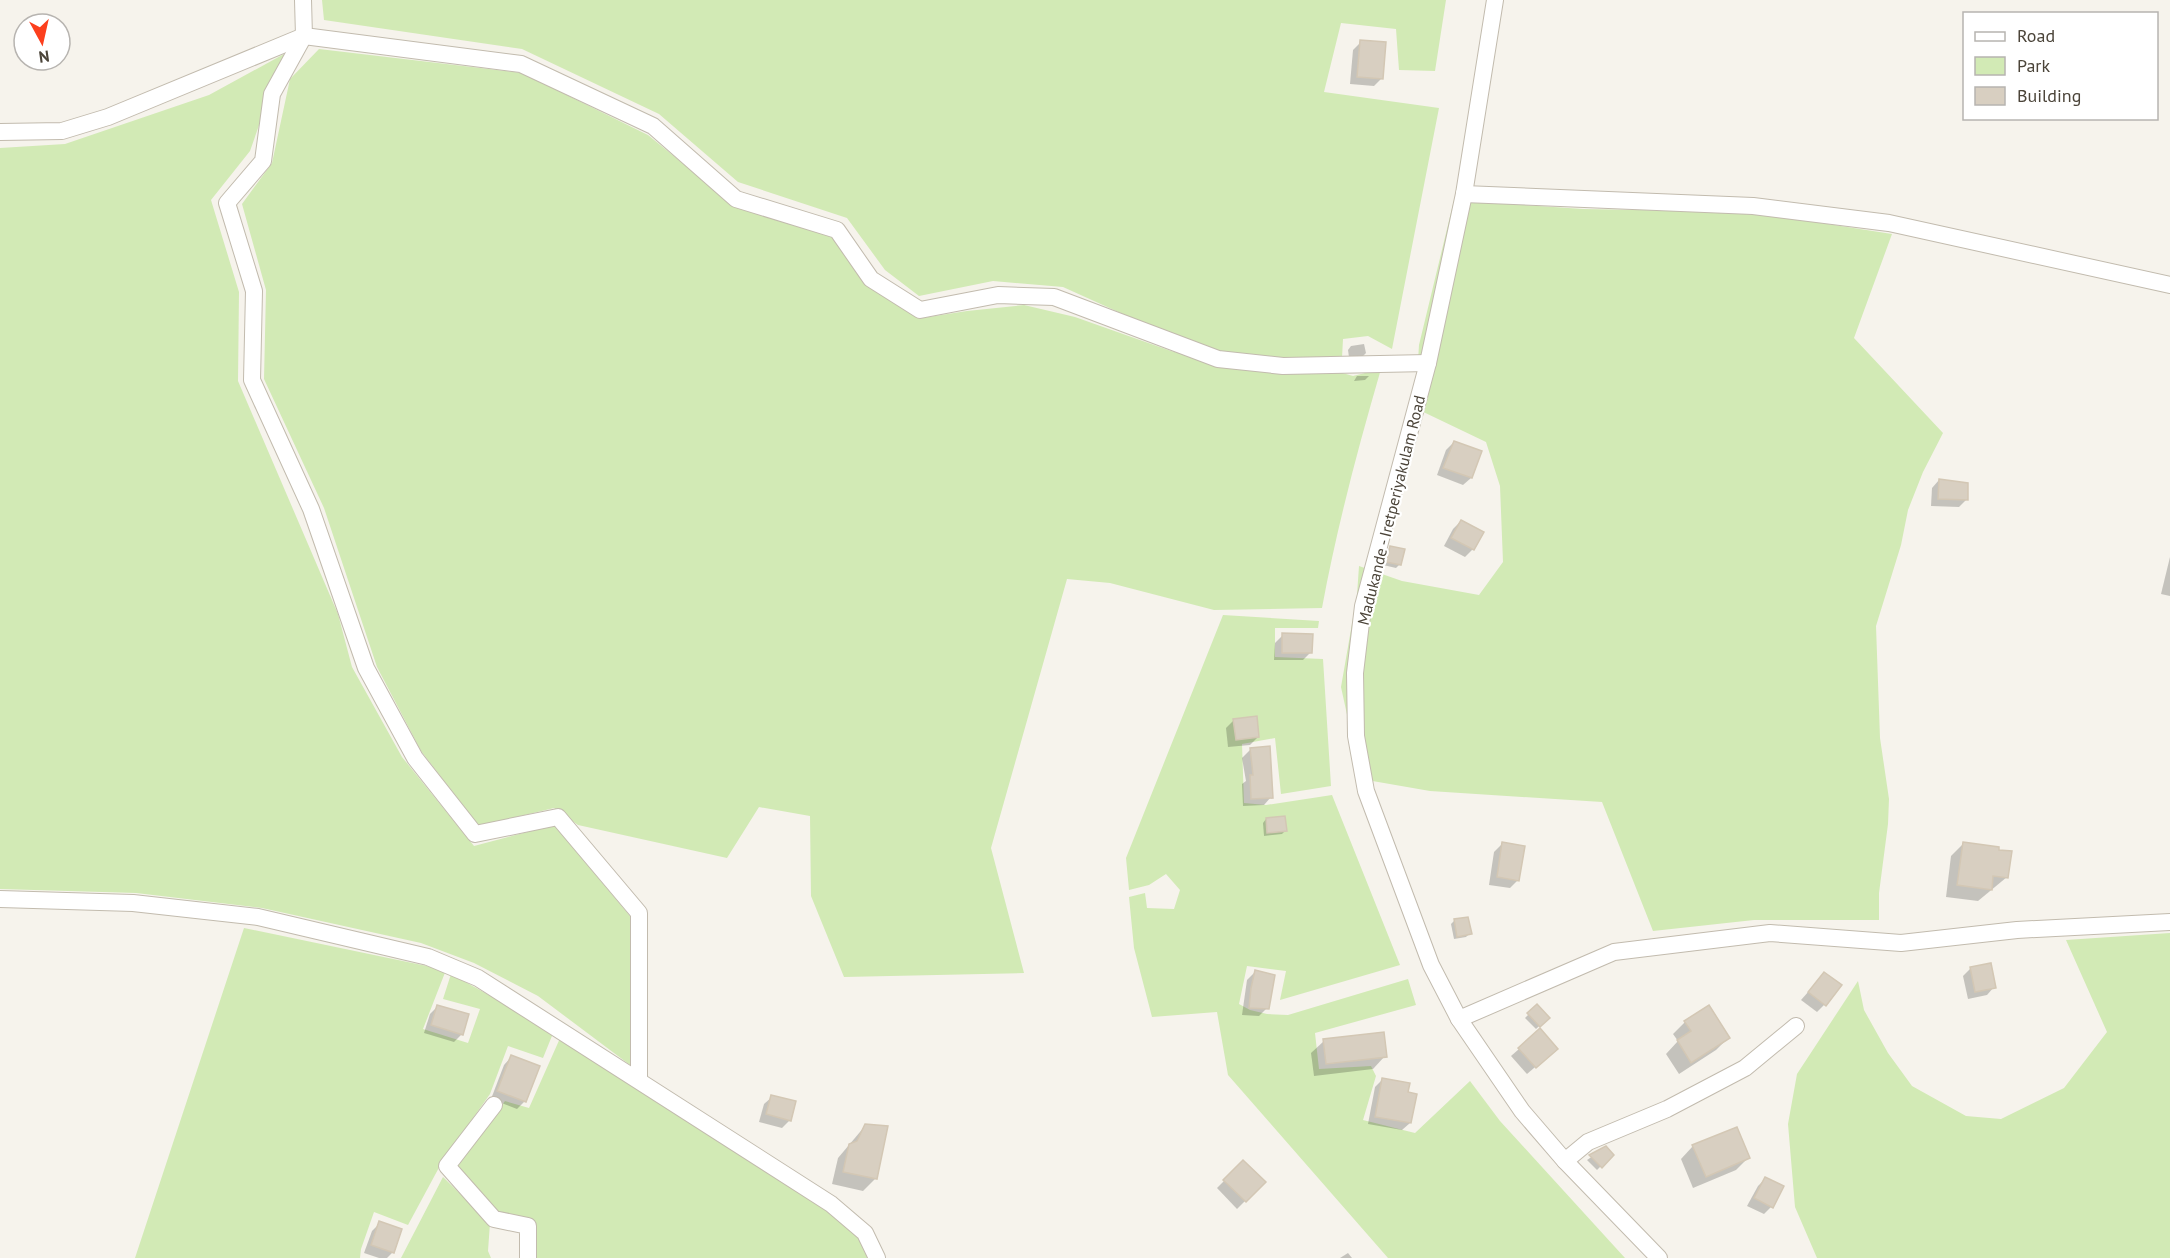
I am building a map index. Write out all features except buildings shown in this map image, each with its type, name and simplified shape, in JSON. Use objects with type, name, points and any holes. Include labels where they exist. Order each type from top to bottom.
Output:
[{"type":"street","points":[[303,0],[304,36],[272,94],[263,161],[227,203],[254,291],[252,380],[311,509],[366,668],[415,758],[475,834],[558,818],[639,913],[639,1080]]},
{"type":"street","name":"Madukande - Iretperiyakulam Road","points":[[1495,0],[1464,194],[1428,363],[1363,606],[1355,674],[1356,736],[1366,791],[1431,965],[1460,1019],[1522,1110],[1565,1161],[1659,1258]]},
{"type":"street","points":[[0,132],[62,131],[108,117],[304,36],[521,64],[653,126],[736,199],[837,230],[872,279],[921,310],[998,296],[1054,297],[1218,359],[1283,366],[1428,363]]},
{"type":"street","points":[[1464,194],[1753,206],[1889,223],[2170,285]]},
{"type":"street","points":[[0,899],[132,903],[258,917],[428,957],[478,978],[831,1204],[866,1233],[877,1258]]},
{"type":"street","points":[[1460,1019],[1614,952],[1770,933],[1901,943],[2017,930],[2170,922]]},
{"type":"street","points":[[1565,1161],[1588,1143],[1667,1110],[1745,1068],[1796,1026]]},
{"type":"street","points":[[494,1105],[447,1166],[494,1219],[528,1226],[528,1258]]},
{"type":"green space","points":[[322,0],[1446,0],[1435,71],[1399,70],[1396,29],[1341,23],[1324,92],[1439,108],[1392,349],[1368,336],[1343,339],[1342,358],[1284,363],[1218,357],[1063,287],[993,281],[919,296],[885,270],[847,218],[738,182],[659,114],[522,49],[324,20]]},
{"type":"green space","points":[[319,49],[522,73],[648,135],[735,206],[834,236],[870,286],[922,318],[1024,305],[1075,317],[1171,351],[1217,363],[1325,368],[1353,376],[1381,369],[1348,488],[1322,608],[1214,610],[1110,583],[1067,579],[991,848],[1024,973],[844,977],[811,896],[810,816],[759,807],[727,858],[578,825],[554,808],[479,826],[421,751],[377,667],[324,508],[264,379],[266,290],[242,204],[272,163],[290,79]]},
{"type":"green space","points":[[284,54],[250,151],[211,200],[239,292],[238,381],[338,614],[352,667],[402,757],[474,846],[554,825],[630,916],[630,1065],[538,996],[474,963],[421,943],[262,908],[136,893],[0,889],[0,148],[65,144],[209,95]]},
{"type":"green space","points":[[1454,200],[1583,209],[1698,211],[1776,216],[1892,234],[1854,338],[1943,433],[1923,472],[1908,510],[1901,545],[1876,626],[1880,738],[1889,799],[1879,893],[1879,920],[1754,920],[1653,931],[1602,802],[1430,791],[1361,779],[1341,687],[1357,595],[1359,566],[1402,581],[1479,595],[1503,562],[1500,486],[1486,442],[1415,408],[1419,345]]},
{"type":"green space","points":[[1223,615],[1319,621],[1318,628],[1275,628],[1275,657],[1323,659],[1331,786],[1281,794],[1275,738],[1242,744],[1244,803],[1266,805],[1332,795],[1400,965],[1280,1000],[1286,971],[1247,966],[1239,1004],[1250,1010],[1267,1014],[1288,1015],[1408,979],[1416,1005],[1315,1033],[1319,1069],[1371,1066],[1376,1076],[1363,1120],[1415,1133],[1470,1081],[1500,1121],[1625,1258],[1388,1258],[1228,1075],[1217,1012],[1152,1017],[1134,948],[1129,897],[1145,893],[1147,908],[1174,909],[1180,890],[1166,874],[1149,885],[1129,890],[1126,858]]},
{"type":"green space","points":[[244,928],[446,970],[423,1029],[468,1043],[480,1009],[443,999],[451,974],[554,1031],[543,1058],[508,1046],[490,1094],[442,1162],[408,1225],[374,1212],[360,1258],[135,1258]]},
{"type":"green space","points":[[2170,933],[2170,1258],[1817,1258],[1795,1207],[1788,1124],[1797,1074],[1858,981],[1864,1010],[1888,1053],[1912,1086],[1966,1116],[2001,1119],[2064,1088],[2107,1032],[2066,940]]},
{"type":"green space","points":[[561,1036],[825,1210],[856,1234],[868,1258],[535,1258],[530,1219],[498,1213],[456,1167],[505,1101],[529,1108]]},
{"type":"green space","points":[[443,1177],[490,1223],[488,1251],[491,1258],[401,1258]]}]
